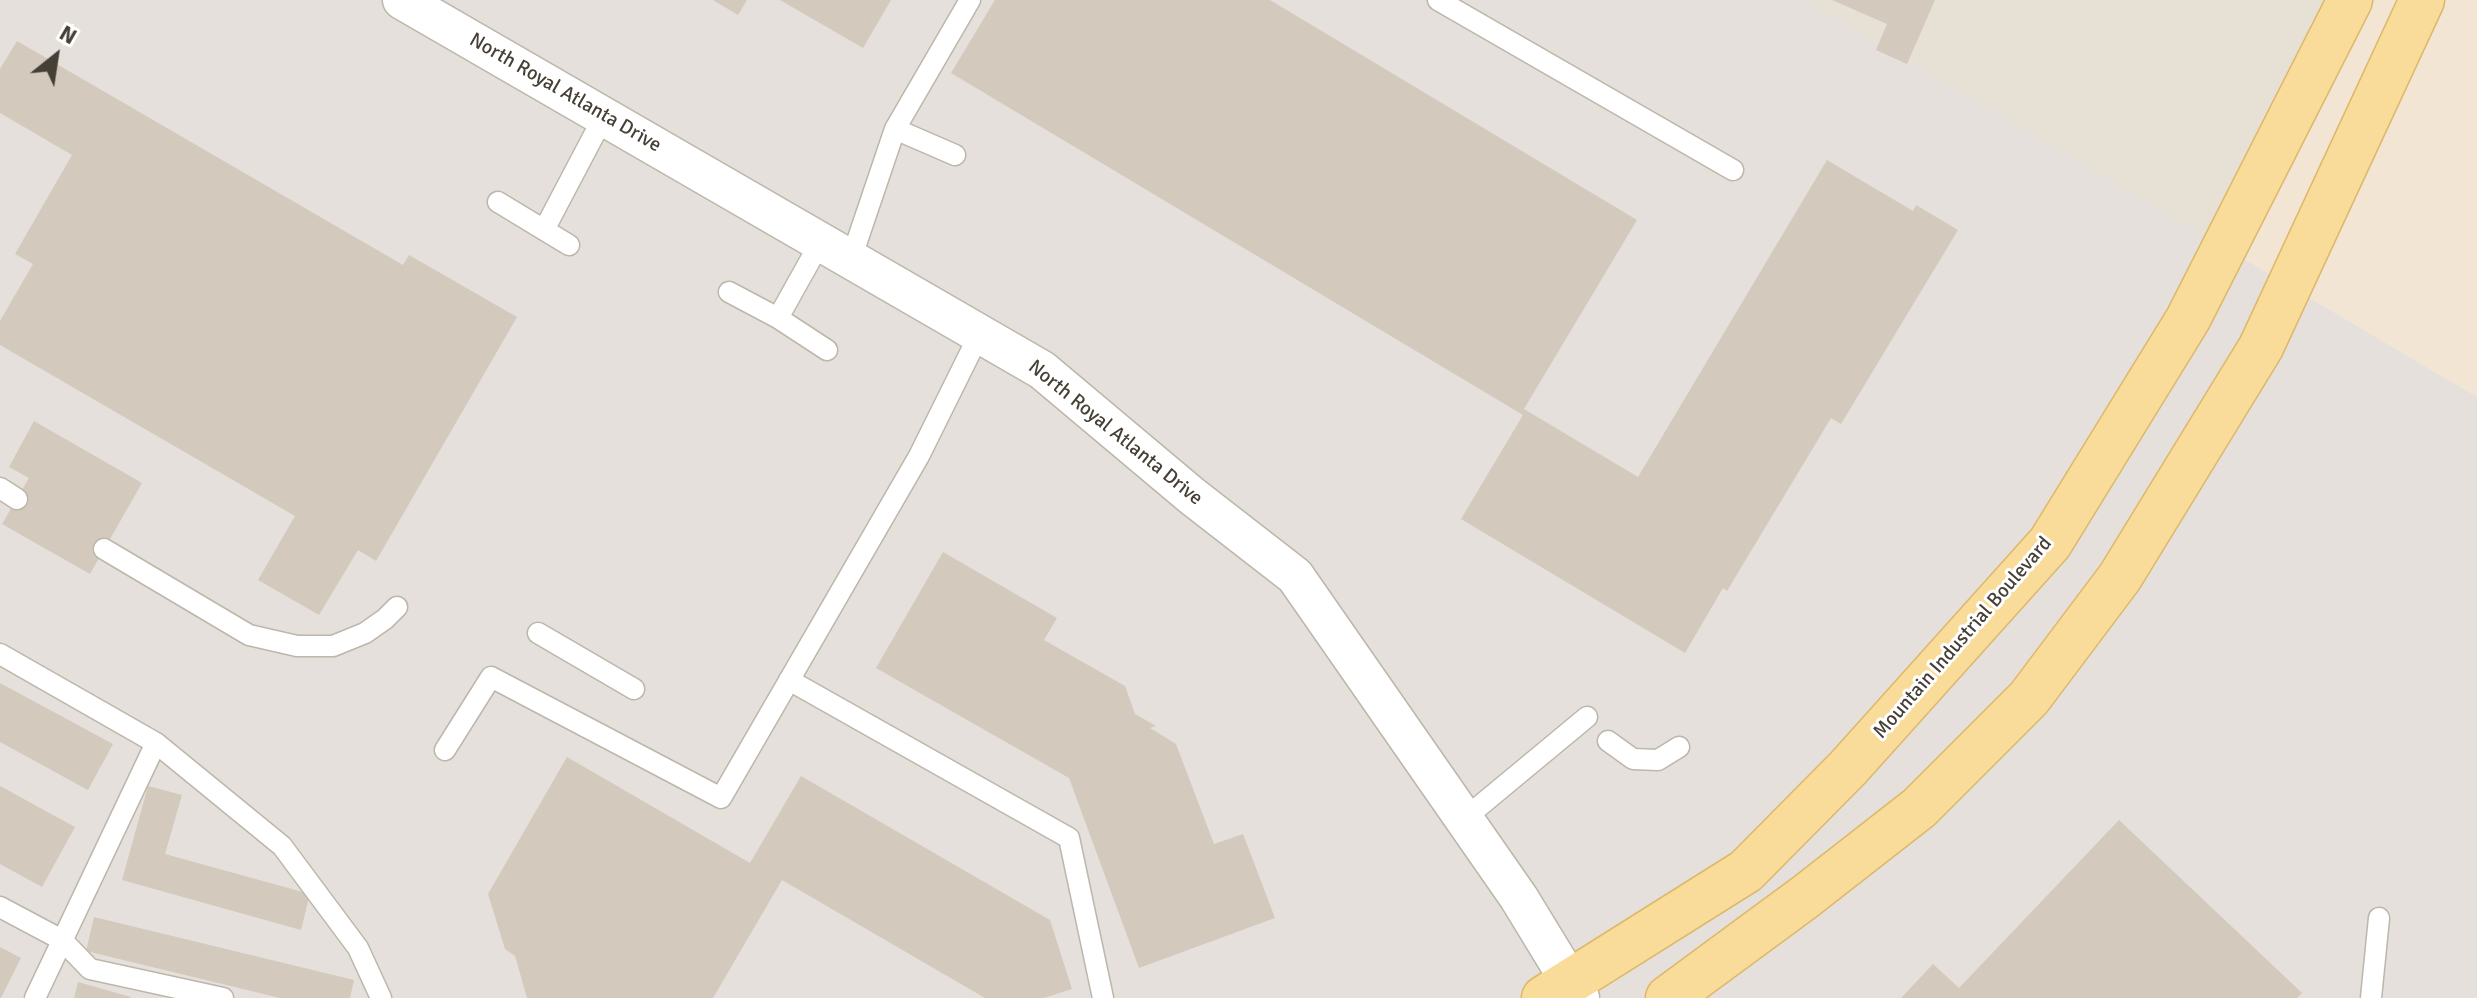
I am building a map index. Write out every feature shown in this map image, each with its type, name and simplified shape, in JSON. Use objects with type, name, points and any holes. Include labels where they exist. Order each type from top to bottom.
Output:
[{"type":"main road","name":"Mountain Industrial Boulevard","points":[[1565,993],[1746,871],[1848,768],[2050,543],[2188,319],[2350,0]]},
{"type":"main road","points":[[1668,998],[1919,808],[2029,698],[2120,577],[2261,347],[2422,0]]},
{"type":"street","name":"North Royal Atlanta Drive","points":[[402,0],[1042,370],[1192,496],[1295,576],[1519,898],[1565,993]]},
{"type":"lane","points":[[778,318],[836,250],[895,129],[970,0]]},
{"type":"lane","points":[[1438,0],[1733,170]]},
{"type":"lane","points":[[544,230],[604,116]]},
{"type":"lane","points":[[895,129],[955,155]]},
{"type":"lane","points":[[498,202],[569,245]]},
{"type":"lane","points":[[729,292],[778,318],[827,350]]},
{"type":"lane","points":[[445,750],[491,677],[721,798],[919,456],[980,333]]},
{"type":"lane","points":[[104,549],[249,635],[297,646],[333,646],[365,633],[397,607]]},
{"type":"lane","points":[[538,633],[634,689]]},
{"type":"lane","points":[[0,654],[156,743],[282,846],[358,948],[381,998]]},
{"type":"lane","points":[[789,680],[1069,838],[1103,998]]},
{"type":"lane","points":[[1464,819],[1587,717]]},
{"type":"lane","points":[[1608,741],[1633,759],[1658,760],[1679,747]]},
{"type":"lane","points":[[35,998],[156,743]]},
{"type":"lane","points":[[0,907],[62,940],[90,969],[223,998]]},
{"type":"lane","points":[[2371,998],[2379,918]]},
{"type":"shaded area","points":[[0,0],[1805,0],[2477,397],[2477,998],[0,998]]},
{"type":"shaded area","points":[[1805,0],[2370,0],[2237,256]]},
{"type":"shaded area","points":[[2370,0],[2477,0],[2477,397],[2237,256]]},
{"type":"building","points":[[713,0],[747,0],[738,15]]},
{"type":"building","points":[[780,0],[891,0],[863,48]]},
{"type":"building","points":[[995,0],[1270,0],[1637,220],[1524,409],[1638,477],[1827,160],[1913,211],[1916,205],[1958,230],[1841,424],[1831,418],[1727,591],[1723,588],[1685,653],[1461,519],[1523,415],[951,73]]},
{"type":"building","points":[[1832,0],[1935,0],[1907,64],[1876,50],[1887,24]]},
{"type":"building","points":[[17,41],[403,265],[409,255],[517,317],[376,561],[358,550],[319,615],[258,580],[295,516],[0,345],[0,321],[33,264],[15,254],[72,155],[0,113],[0,69]]},
{"type":"building","points":[[34,421],[142,483],[90,574],[2,524],[29,478],[9,467]]},
{"type":"building","points":[[943,552],[1057,618],[1044,640],[1125,686],[1135,714],[1156,726],[1150,728],[1176,744],[1214,844],[1243,834],[1275,918],[1139,968],[1069,778],[876,668]]},
{"type":"building","points":[[0,683],[113,744],[88,790],[0,742]]},
{"type":"building","points":[[567,757],[750,863],[801,776],[1050,920],[1072,989],[1044,998],[985,998],[782,880],[713,998],[527,998],[515,956],[505,949],[488,894]]},
{"type":"building","points":[[0,786],[75,827],[42,887],[0,864]]},
{"type":"building","points":[[148,786],[182,795],[165,854],[310,894],[301,930],[122,880]]},
{"type":"building","points":[[2119,820],[2302,993],[2297,998],[1901,998],[1933,964],[1959,988]]},
{"type":"building","points":[[94,917],[354,980],[350,998],[280,998],[86,951]]},
{"type":"building","points":[[0,947],[21,958],[1,998],[0,998]]},
{"type":"building","points":[[78,982],[131,997],[74,998]]}]
